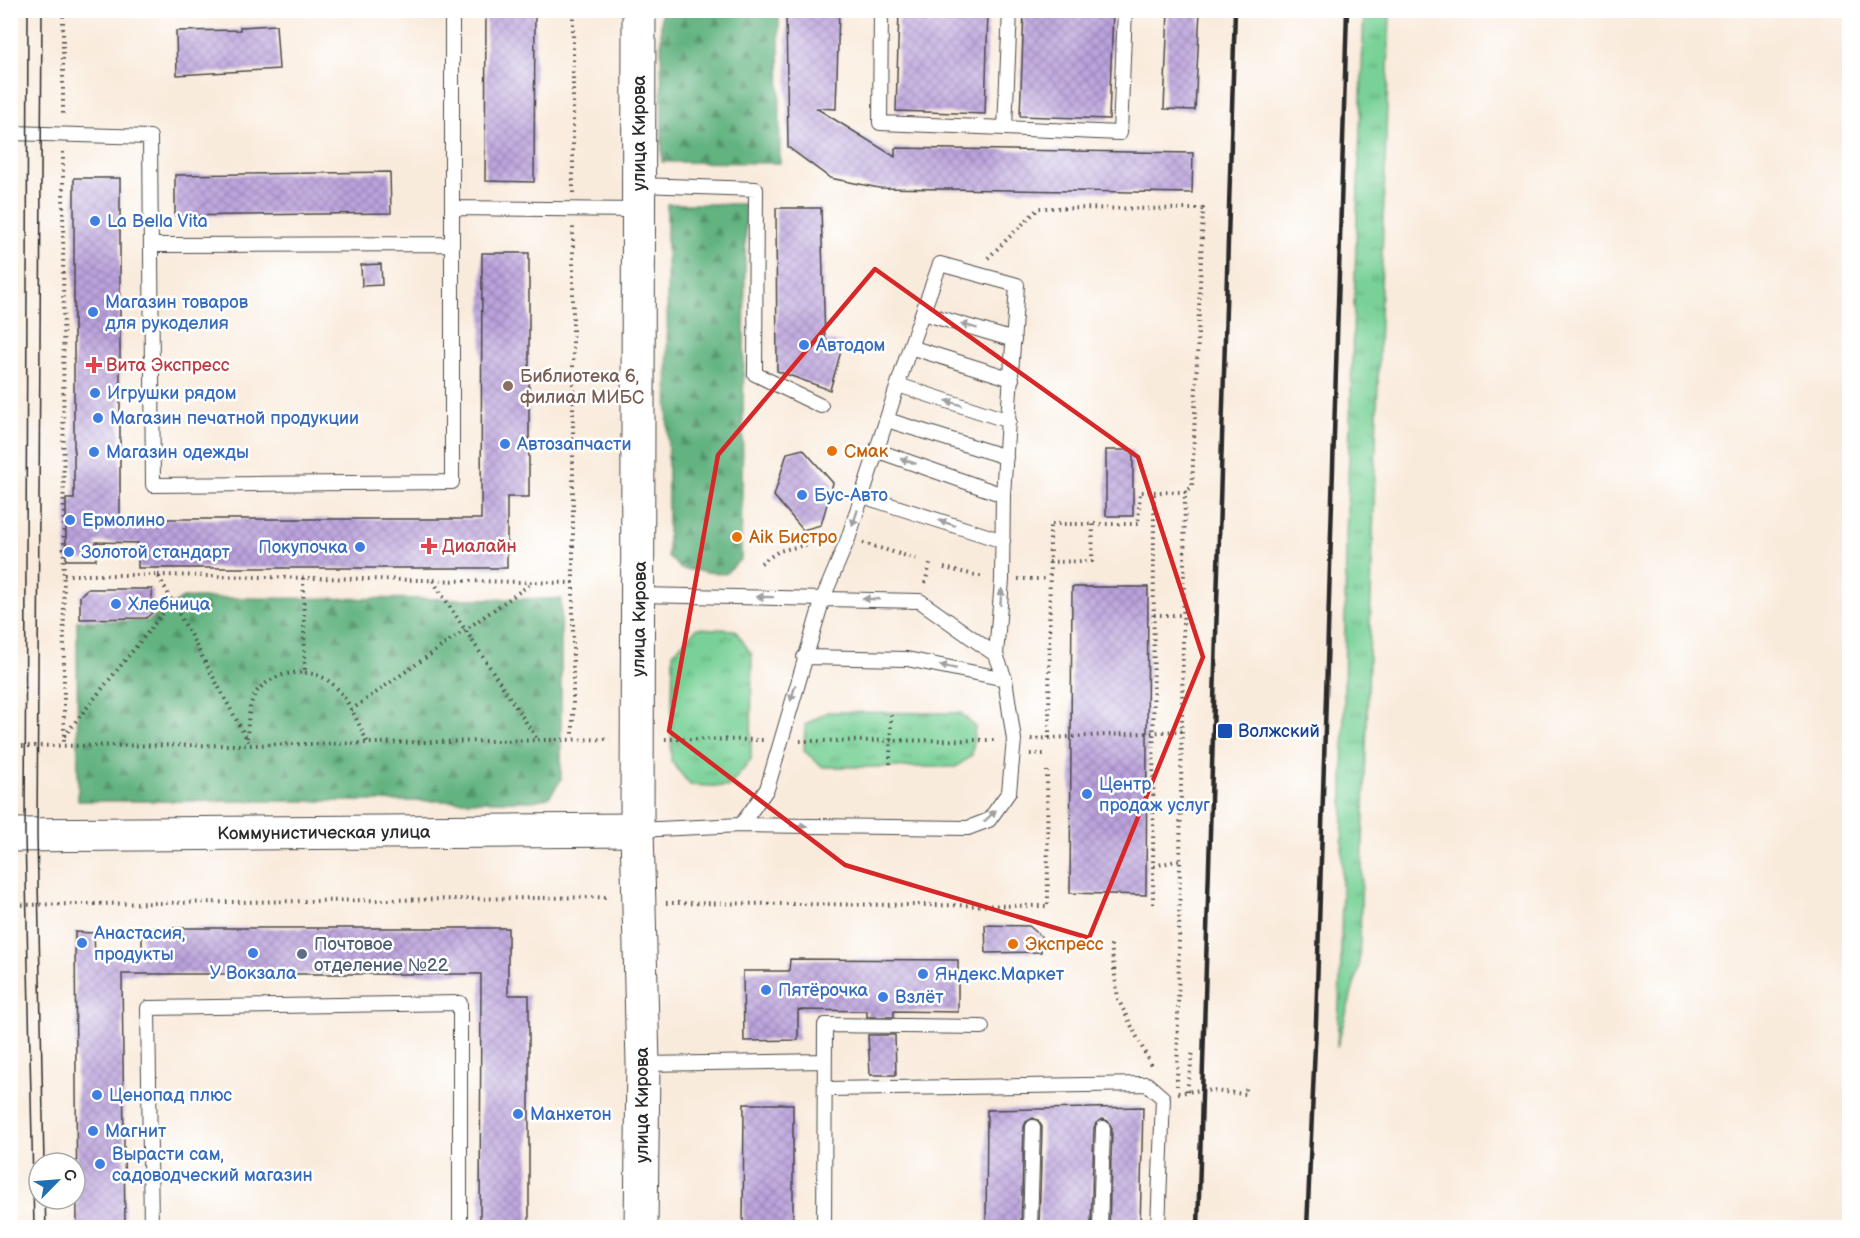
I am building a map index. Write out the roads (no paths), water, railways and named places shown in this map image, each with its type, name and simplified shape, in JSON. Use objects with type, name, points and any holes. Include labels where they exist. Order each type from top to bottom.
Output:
[{"type":"street","name":"улица Кирова","points":[[639,10],[637,830],[643,1064],[641,1227]]},
{"type":"street","name":"Коммунистическая улица","points":[[10,835],[637,830]]},
{"type":"lane","points":[[10,133],[150,137],[153,485],[452,482],[454,208],[452,10]]},
{"type":"lane","points":[[881,10],[880,123],[1120,133],[1125,10]]},
{"type":"lane","points":[[1005,128],[1010,10]]},
{"type":"lane","points":[[454,208],[573,210],[639,198],[756,189],[755,374],[821,406]]},
{"type":"lane","points":[[151,245],[452,244]]},
{"type":"lane","points":[[637,830],[741,825],[968,828],[989,820],[1009,792],[1014,740],[1005,679],[996,655],[1003,541],[1003,495],[1017,285],[940,264],[910,347],[848,539],[823,597],[779,741],[767,789],[741,825]]},
{"type":"lane","points":[[923,313],[1014,340]]},
{"type":"lane","points":[[910,347],[1012,379]]},
{"type":"lane","points":[[898,385],[1009,421]]},
{"type":"lane","points":[[887,420],[1006,457]]},
{"type":"lane","points":[[878,451],[1003,495]]},
{"type":"lane","points":[[862,496],[1003,541]]},
{"type":"lane","points":[[639,595],[823,597],[920,601],[996,655]]},
{"type":"lane","points":[[804,657],[907,659],[1005,679]]},
{"type":"lane","points":[[151,1227],[148,1008],[460,1003],[460,1227]]},
{"type":"lane","points":[[824,1227],[825,1025],[982,1027]]},
{"type":"lane","points":[[643,1064],[825,1061]]},
{"type":"lane","points":[[826,1089],[1147,1084],[1170,1096],[1158,1227]]},
{"type":"lane","points":[[1030,1227],[1034,1127]]},
{"type":"lane","points":[[1100,1227],[1103,1128]]},
{"type":"tram line","points":[[28,10],[25,835],[34,1228]]},
{"type":"tram line","points":[[42,10],[37,835],[44,1151]]},
{"type":"tram line","points":[[45,1211],[46,1228]]},
{"type":"railway","points":[[1198,1228],[1235,10]]},
{"type":"railway","points":[[1307,1228],[1316,1023],[1347,10]]},
{"type":"place","name":"La Bella Vita","points":[[95,221]]},
{"type":"place","name":"Магазин товаров для рукоделия","points":[[93,312]]},
{"type":"place","name":"Автодом","points":[[804,345]]},
{"type":"place","name":"Вита Экспресс","points":[[94,365]]},
{"type":"place","name":"Библиотека 6, филиал МИБС","points":[[508,386]]},
{"type":"place","name":"Игрушки рядом","points":[[95,393]]},
{"type":"place","name":"Магазин печатной продукции","points":[[98,418]]},
{"type":"place","name":"Автозапчасти","points":[[505,444]]},
{"type":"place","name":"Смак","points":[[832,451]]},
{"type":"place","name":"Магазин одежды","points":[[94,452]]},
{"type":"place","name":"Бус-Авто","points":[[802,495]]},
{"type":"place","name":"Ермолино","points":[[70,520]]},
{"type":"place","name":"Aik Бистро","points":[[737,537]]},
{"type":"place","name":"Диалайн","points":[[429,546]]},
{"type":"place","name":"Покупочка","points":[[360,547]]},
{"type":"place","name":"Золотой стандарт","points":[[69,552]]},
{"type":"place","name":"Хлебница","points":[[116,604]]},
{"type":"place","name":"Волжский","points":[[1225,731]]},
{"type":"place","name":"Центр продаж услуг","points":[[1087,794]]},
{"type":"place","name":"Анастасия, продукты","points":[[82,943]]},
{"type":"place","name":"Экспресс","points":[[1013,944]]},
{"type":"place","name":"У Вокзала","points":[[253,953]]},
{"type":"place","name":"Почтовое отделение №22","points":[[302,954]]},
{"type":"place","name":"Яндекс.Маркет","points":[[923,974]]},
{"type":"place","name":"Пятёрочка","points":[[766,990]]},
{"type":"place","name":"Взлёт","points":[[883,997]]},
{"type":"place","name":"Ценопад плюс","points":[[97,1095]]},
{"type":"place","name":"Манхетон","points":[[518,1114]]},
{"type":"place","name":"Магнит","points":[[93,1131]]},
{"type":"place","name":"Вырасти сам, садоводческий магазин","points":[[100,1164]]}]
